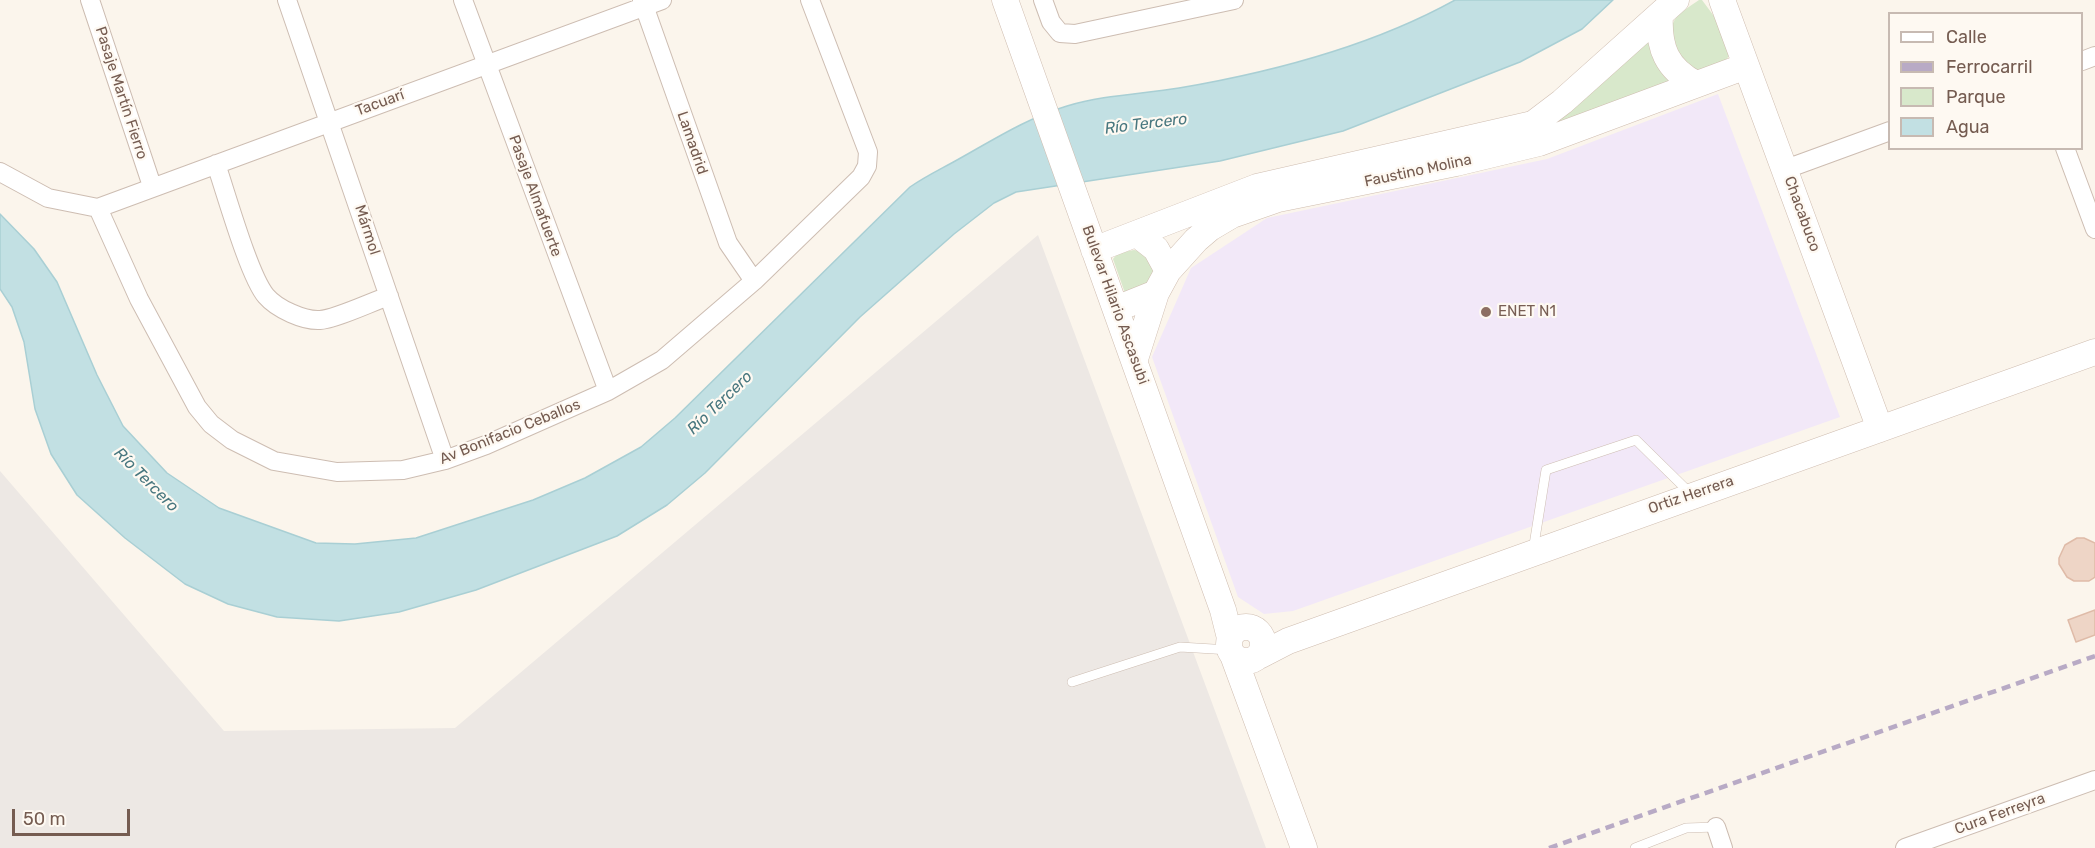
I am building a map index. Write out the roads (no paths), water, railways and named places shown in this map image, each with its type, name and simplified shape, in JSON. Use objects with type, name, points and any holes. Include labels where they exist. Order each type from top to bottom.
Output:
[{"type":"street","name":"Pasaje Martín Fierro","points":[[90,0],[152,186]]},
{"type":"street","name":"Mármol","points":[[287,0],[331,121],[445,460]]},
{"type":"street","name":"Pasaje Almafuerte","points":[[463,0],[608,391]]},
{"type":"street","name":"Tacuarí","points":[[98,208],[152,186],[486,64],[643,3],[662,0]]},
{"type":"street","name":"Av Bonifacio Ceballos","points":[[98,208],[140,299],[197,407],[211,424],[232,440],[274,461],[337,472],[403,470],[445,460],[608,391],[662,360],[754,281],[861,177],[867,166],[868,152],[810,0]]},
{"type":"street","name":"Bulevar Hilario Ascasubi","points":[[1005,0],[1223,610],[1244,651]]},
{"type":"street","points":[[1043,0],[1051,22],[1060,33],[1075,34],[1222,1]]},
{"type":"street","name":"Chacabuco","points":[[1722,0],[1880,429]]},
{"type":"street","name":"Lamadrid","points":[[643,3],[728,243],[754,281]]},
{"type":"street","points":[[1668,8],[1661,46],[1666,60],[1679,74],[1696,84]]},
{"type":"street","name":"Faustino Molina","points":[[1094,250],[1257,187],[1533,124],[1562,102],[1668,8]]},
{"type":"street","name":"Faustino Molina","points":[[1135,359],[1156,293],[1168,271],[1210,228],[1251,207],[1278,199],[1456,164],[1539,143],[1746,66]]},
{"type":"street","points":[[1786,169],[1888,132]]},
{"type":"street","points":[[2066,150],[2095,229]]},
{"type":"street","points":[[216,164],[254,271],[267,297],[289,312],[305,318],[320,320],[389,296]]},
{"type":"street","points":[[0,172],[48,198],[98,208]]},
{"type":"street","points":[[1137,234],[1155,249],[1168,271]]},
{"type":"street","points":[[1116,309],[1156,293]]},
{"type":"street","name":"Ortiz Herrera","points":[[1244,651],[1288,641],[1533,551],[2095,352]]},
{"type":"street","points":[[1244,651],[1304,848]]},
{"type":"street","name":"Cura Ferreyra","points":[[1905,848],[2095,780]]},
{"type":"street","points":[[1716,826],[1723,848]]},
{"type":"lane","points":[[1533,551],[1546,470],[1636,440],[1692,495]]},
{"type":"lane","points":[[1072,682],[1180,647],[1244,651]]},
{"type":"lane","points":[[1635,848],[1686,828],[1716,826]]},
{"type":"water","name":"Río Tercero","points":[[1455,0],[1613,0],[1582,29],[1520,62],[1343,131],[1220,161],[1016,192],[994,203],[954,234],[860,317],[705,473],[667,505],[617,536],[476,590],[399,612],[339,621],[277,617],[228,604],[185,584],[125,538],[77,495],[51,454],[35,409],[24,342],[12,307],[0,289],[0,214],[34,249],[57,282],[97,375],[123,426],[167,473],[219,508],[316,543],[355,544],[416,538],[533,500],[585,478],[641,447],[675,418],[910,187],[1010,130],[1052,111],[1081,102],[1214,82],[1321,55],[1390,31]]},
{"type":"railway","points":[[1549,848],[2095,656]]},
{"type":"place","name":"ENET N1","points":[[1486,312]]}]
